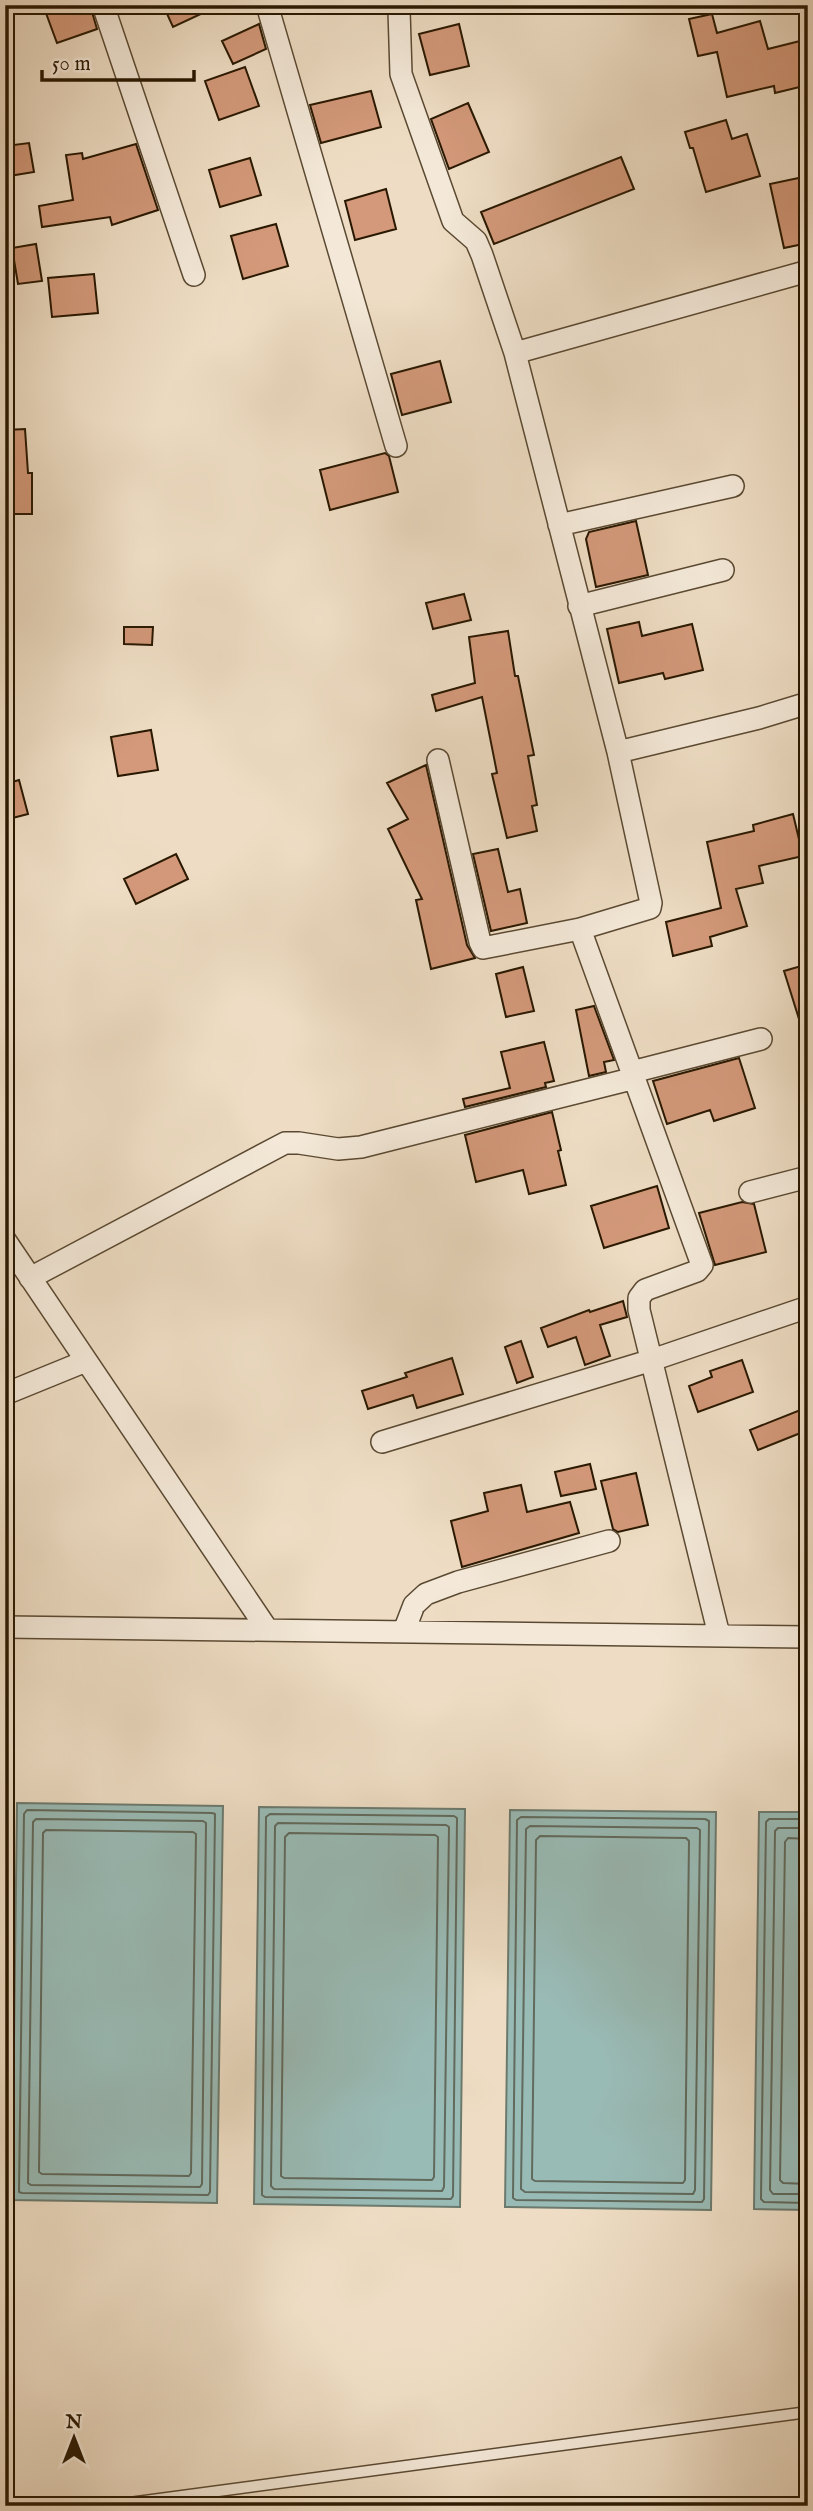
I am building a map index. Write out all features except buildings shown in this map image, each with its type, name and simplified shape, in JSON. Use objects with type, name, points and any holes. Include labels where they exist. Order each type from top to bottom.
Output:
[{"type":"street","points":[[103,5],[194,275]]},
{"type":"street","points":[[267,5],[396,446]]},
{"type":"street","points":[[399,10],[401,74],[453,221],[476,241],[515,353],[618,752],[652,903],[650,908],[580,929],[483,948],[438,760]]},
{"type":"street","points":[[515,353],[808,271]]},
{"type":"street","points":[[559,525],[733,486]]},
{"type":"street","points":[[579,606],[723,570]]},
{"type":"street","points":[[618,752],[759,718],[808,703]]},
{"type":"street","points":[[580,929],[702,1265],[697,1271],[645,1290],[639,1298],[639,1310],[719,1635]]},
{"type":"street","points":[[30,1278],[285,1143],[338,1149],[361,1147],[761,1039]]},
{"type":"street","points":[[750,1192],[808,1177]]},
{"type":"street","points":[[5,1240],[267,1629]]},
{"type":"street","points":[[382,1441],[652,1360],[808,1307]]},
{"type":"street","points":[[5,1394],[86,1361]]},
{"type":"street","points":[[404,1631],[414,1605],[426,1594],[458,1582],[609,1541]]},
{"type":"street","points":[[5,1627],[808,1637]]},
{"type":"lane","points":[[107,2506],[808,2412]]},
{"type":"water","points":[[17,1803],[223,1806],[217,2203],[12,2200]]},
{"type":"water","points":[[259,1807],[465,1809],[460,2207],[254,2204]]},
{"type":"water","points":[[510,1810],[716,1812],[711,2210],[505,2207]]},
{"type":"water","points":[[759,1812],[808,1812],[808,2210],[754,2209]]}]
